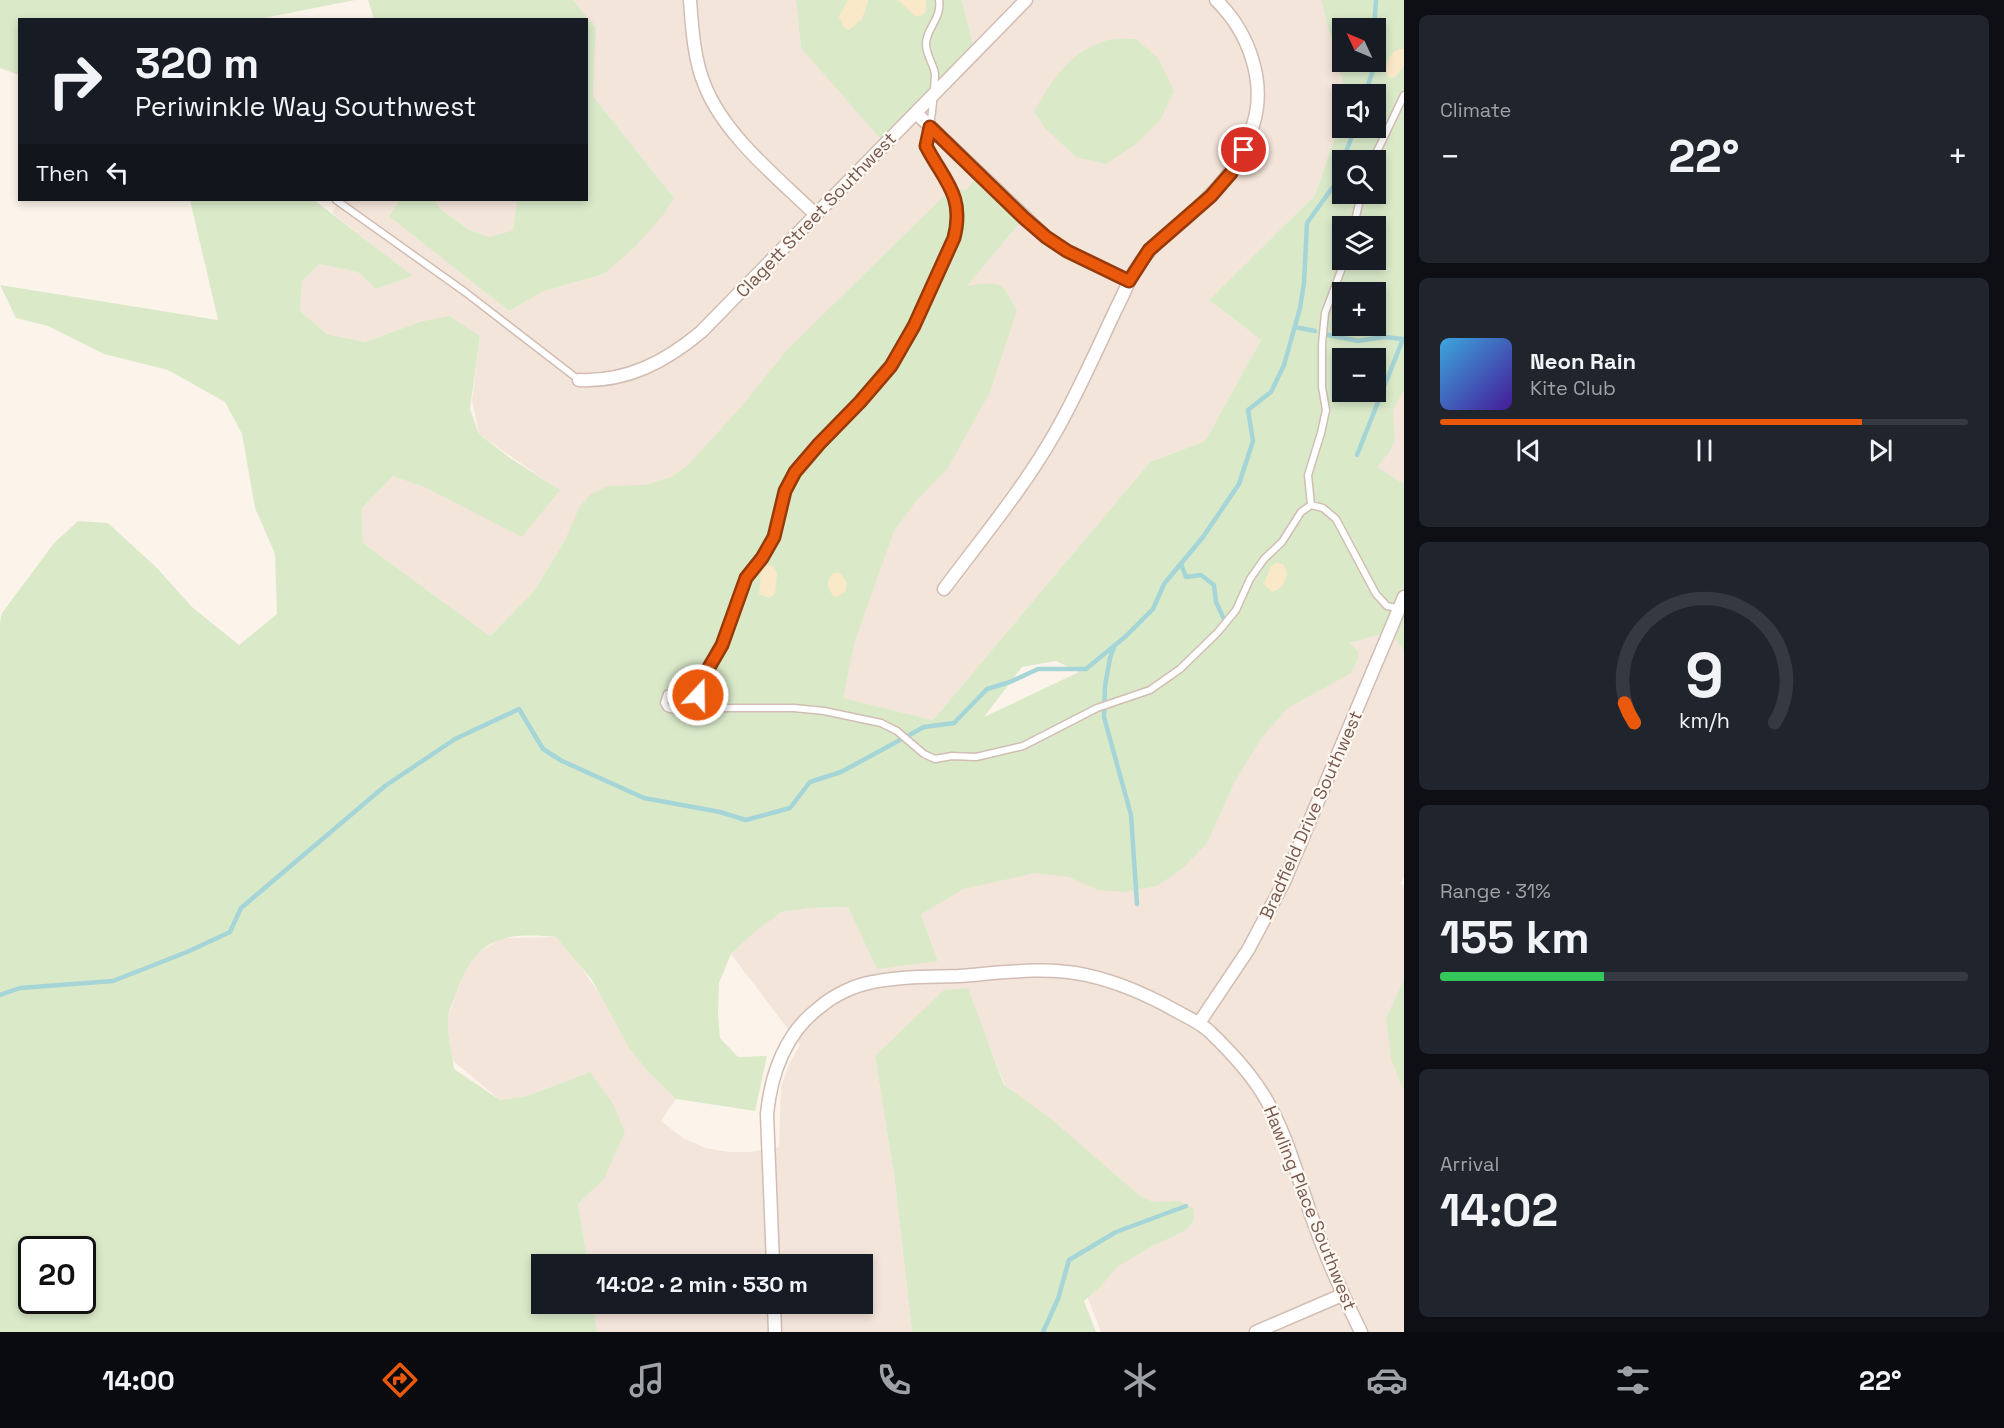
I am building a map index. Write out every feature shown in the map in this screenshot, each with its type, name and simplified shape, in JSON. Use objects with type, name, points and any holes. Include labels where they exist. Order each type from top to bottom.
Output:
[{"type":"street","points":[[690,0],[704,86],[716,109],[750,150],[816,215]]},
{"type":"street","name":"Clagett Street Southwest","points":[[579,380],[615,379],[632,374],[681,348],[701,332],[1026,0]]},
{"type":"street","points":[[944,589],[1028,475],[1055,433],[1129,281],[1149,250],[1211,196],[1231,173],[1244,150],[1254,123],[1257,99],[1251,55],[1241,33],[1216,0]]},
{"type":"street","points":[[916,113],[1046,237],[1067,251],[1129,281]]},
{"type":"street","name":"Bradfield Drive Southwest","points":[[1199,1023],[1248,950],[1284,882],[1403,605]]},
{"type":"street","name":"Hawling Place Southwest","points":[[773,1254],[767,1114],[769,1092],[775,1071],[792,1036],[819,1007],[836,996],[872,982],[1053,970],[1085,974],[1144,993],[1199,1023],[1224,1047],[1258,1087],[1286,1142],[1342,1295],[1361,1332]]},
{"type":"street","points":[[1256,1332],[1342,1295]]},
{"type":"street","points":[[774,1314],[775,1332]]},
{"type":"lane","points":[[709,708],[701,701],[697,688],[722,645],[746,578],[762,558],[774,537],[785,491],[795,472],[891,366],[914,326],[954,238],[957,226],[956,200],[950,185],[926,146],[935,73],[928,60],[926,43],[928,32],[935,23],[940,7],[939,0]]},
{"type":"lane","points":[[1378,150],[1404,94]]},
{"type":"lane","points":[[337,201],[465,292],[579,380]]},
{"type":"lane","points":[[1311,505],[1308,475],[1326,410],[1322,387],[1325,313],[1342,270]]},
{"type":"lane","points":[[697,688],[667,694],[664,703],[667,708],[678,711],[709,708],[794,708],[824,711],[882,723],[897,730],[924,754],[935,759],[952,756],[976,757],[1023,746],[1097,708],[1150,690],[1180,669],[1218,632],[1236,610],[1250,579],[1264,559],[1282,542],[1301,513],[1311,505]]},
{"type":"lane","points":[[1311,505],[1323,508],[1336,519],[1376,594],[1387,606],[1403,605]]},
{"type":"shaded area","points":[[572,0],[796,0],[801,48],[975,52],[962,0],[1321,0],[1332,41],[1332,72],[1340,72],[1343,84],[1332,84],[1332,138],[1334,138],[1315,195],[1209,300],[1261,340],[1205,441],[1150,462],[933,720],[842,698],[855,641],[966,287],[1024,218],[934,224],[652,504],[565,540],[534,591],[490,636],[363,543],[362,508],[393,475],[424,487],[559,490],[479,434],[472,400],[480,336],[419,322],[365,342],[327,334],[299,311],[302,281],[319,264],[359,272],[376,289],[412,276],[332,213],[338,201],[398,201],[389,215],[509,311],[544,291],[604,274],[674,198],[593,96],[596,28]]},
{"type":"shaded area","points":[[436,201],[517,201],[513,230],[489,237],[470,230],[440,209]]},
{"type":"shaded area","points":[[1404,339],[1404,484],[1357,455],[1378,402],[1386,402],[1386,383]]},
{"type":"shaded area","points":[[1391,632],[1404,651],[1404,877],[1401,883],[1404,886],[1404,1332],[1101,1332],[967,988],[875,1056],[895,1182],[912,1332],[597,1332],[594,1314],[873,1314],[873,1254],[586,1254],[578,1204],[604,1179],[590,1072],[527,1096],[500,1100],[452,1060],[447,1020],[464,972],[475,955],[502,938],[556,937],[575,958],[650,1074],[676,1099],[661,1121],[683,1138],[706,1148],[728,1152],[750,1152],[779,1147],[781,1087],[790,1062],[800,1045],[731,954],[757,929],[782,912],[810,908],[848,907],[863,938],[938,961],[921,914],[1318,651]]},
{"type":"green space","points":[[0,0],[355,0],[264,18],[18,18],[18,75],[0,68]]},
{"type":"green space","points":[[368,0],[573,0],[588,18],[374,18]]},
{"type":"green space","points":[[796,0],[962,0],[975,52],[885,144],[801,48]]},
{"type":"green space","points":[[1321,0],[1404,0],[1404,390],[1393,410],[1395,440],[1390,451],[1377,467],[1404,484],[1404,651],[1390,632],[1349,643],[1358,651],[1358,659],[1351,673],[1288,708],[1262,737],[1234,783],[1207,843],[1183,868],[1157,886],[1124,892],[1098,890],[1069,877],[1035,873],[964,889],[921,914],[938,961],[877,969],[848,907],[810,908],[782,912],[758,929],[731,954],[719,983],[720,1038],[738,1057],[767,1056],[755,1111],[676,1099],[650,1074],[629,1048],[592,980],[556,937],[506,938],[483,949],[465,973],[448,1018],[454,1069],[500,1100],[527,1096],[590,1072],[612,1102],[625,1132],[604,1179],[578,1204],[586,1254],[531,1254],[531,1314],[594,1314],[597,1332],[0,1332],[0,622],[2,613],[54,543],[78,521],[108,523],[157,568],[192,607],[239,645],[277,614],[275,554],[255,508],[242,434],[225,402],[168,370],[104,354],[48,326],[16,318],[0,285],[218,320],[190,201],[315,201],[413,276],[376,289],[358,272],[319,264],[302,281],[300,311],[327,334],[365,342],[419,322],[449,316],[480,336],[470,409],[479,434],[510,458],[560,490],[522,537],[424,487],[393,476],[362,508],[363,543],[490,636],[534,591],[565,540],[580,506],[591,494],[608,486],[646,485],[671,477],[688,465],[740,408],[787,350],[949,191],[961,189],[965,191],[980,175],[1024,218],[967,286],[998,285],[1007,293],[1017,311],[990,392],[948,468],[917,500],[894,531],[855,641],[843,698],[933,720],[1150,462],[1205,441],[1261,340],[1209,300],[1315,195],[1334,138],[1386,138],[1386,84],[1343,84],[1340,72],[1386,72],[1386,18],[1332,18],[1332,41]],"holes":[[[1056,661],[1079,672],[984,717],[1022,667]]]},
{"type":"green space","points":[[588,18],[596,28],[593,96],[674,198],[664,214],[635,247],[604,274],[544,291],[509,311],[389,216],[398,201],[436,201],[440,209],[470,230],[489,237],[513,230],[517,201],[588,201]]},
{"type":"green space","points":[[1136,39],[1158,58],[1174,91],[1161,119],[1135,145],[1106,164],[1076,157],[1045,128],[1034,112],[1055,77],[1072,59],[1094,45],[1108,40]]},
{"type":"green space","points":[[1404,980],[1404,1091],[1391,1059],[1386,1018]]},
{"type":"green space","points":[[968,988],[1004,1085],[1050,1118],[1140,1196],[1153,1202],[1180,1201],[1194,1209],[1194,1219],[1183,1232],[1152,1246],[1117,1267],[1084,1301],[1096,1332],[912,1332],[895,1182],[875,1056],[944,990]]},
{"type":"sand","points":[[848,0],[867,0],[868,2],[862,19],[849,30],[844,27],[839,17]]},
{"type":"sand","points":[[898,0],[926,0],[926,11],[921,16],[915,16]]},
{"type":"sand","points":[[1404,49],[1404,66],[1395,77],[1389,78],[1386,68],[1391,55]]},
{"type":"sand","points":[[1276,563],[1283,564],[1287,573],[1282,585],[1272,592],[1264,584],[1271,566]]},
{"type":"sand","points":[[766,565],[773,566],[777,573],[775,594],[769,598],[759,594],[761,572]]},
{"type":"sand","points":[[834,573],[840,573],[847,583],[845,592],[835,597],[828,585],[829,578]]},
{"type":"waterway","points":[[1375,18],[1376,0]]},
{"type":"waterway","points":[[1368,84],[1372,72]]},
{"type":"waterway","points":[[1347,150],[1351,138]]},
{"type":"waterway","points":[[0,995],[20,988],[113,981],[187,952],[230,932],[241,908],[385,786],[455,739],[519,709],[543,749],[562,761],[644,798],[720,812],[746,820],[790,808],[810,782],[841,772],[924,727],[954,723],[987,689],[1010,682],[1038,669],[1086,669],[1126,636],[1153,609],[1164,584],[1203,537],[1239,484],[1253,441],[1248,410],[1271,392],[1284,365],[1300,308],[1304,283],[1307,223],[1332,188]]},
{"type":"waterway","points":[[1295,327],[1315,331]]},
{"type":"waterway","points":[[1328,335],[1358,341],[1384,337],[1403,339],[1357,455]]},
{"type":"waterway","points":[[1181,564],[1186,577],[1201,575],[1214,585],[1216,602],[1223,617]]},
{"type":"waterway","points":[[1114,647],[1105,686],[1104,717],[1131,815],[1137,904]]},
{"type":"waterway","points":[[1043,1332],[1058,1299],[1069,1260],[1116,1232],[1186,1206]]},
{"type":"route","points":[[698,695],[697,688],[722,645],[746,578],[762,558],[774,537],[785,491],[795,472],[891,366],[914,326],[954,238],[957,226],[956,200],[950,185],[926,146],[930,127],[1046,237],[1067,251],[1129,281],[1149,250],[1211,196],[1231,173],[1244,150]]}]
